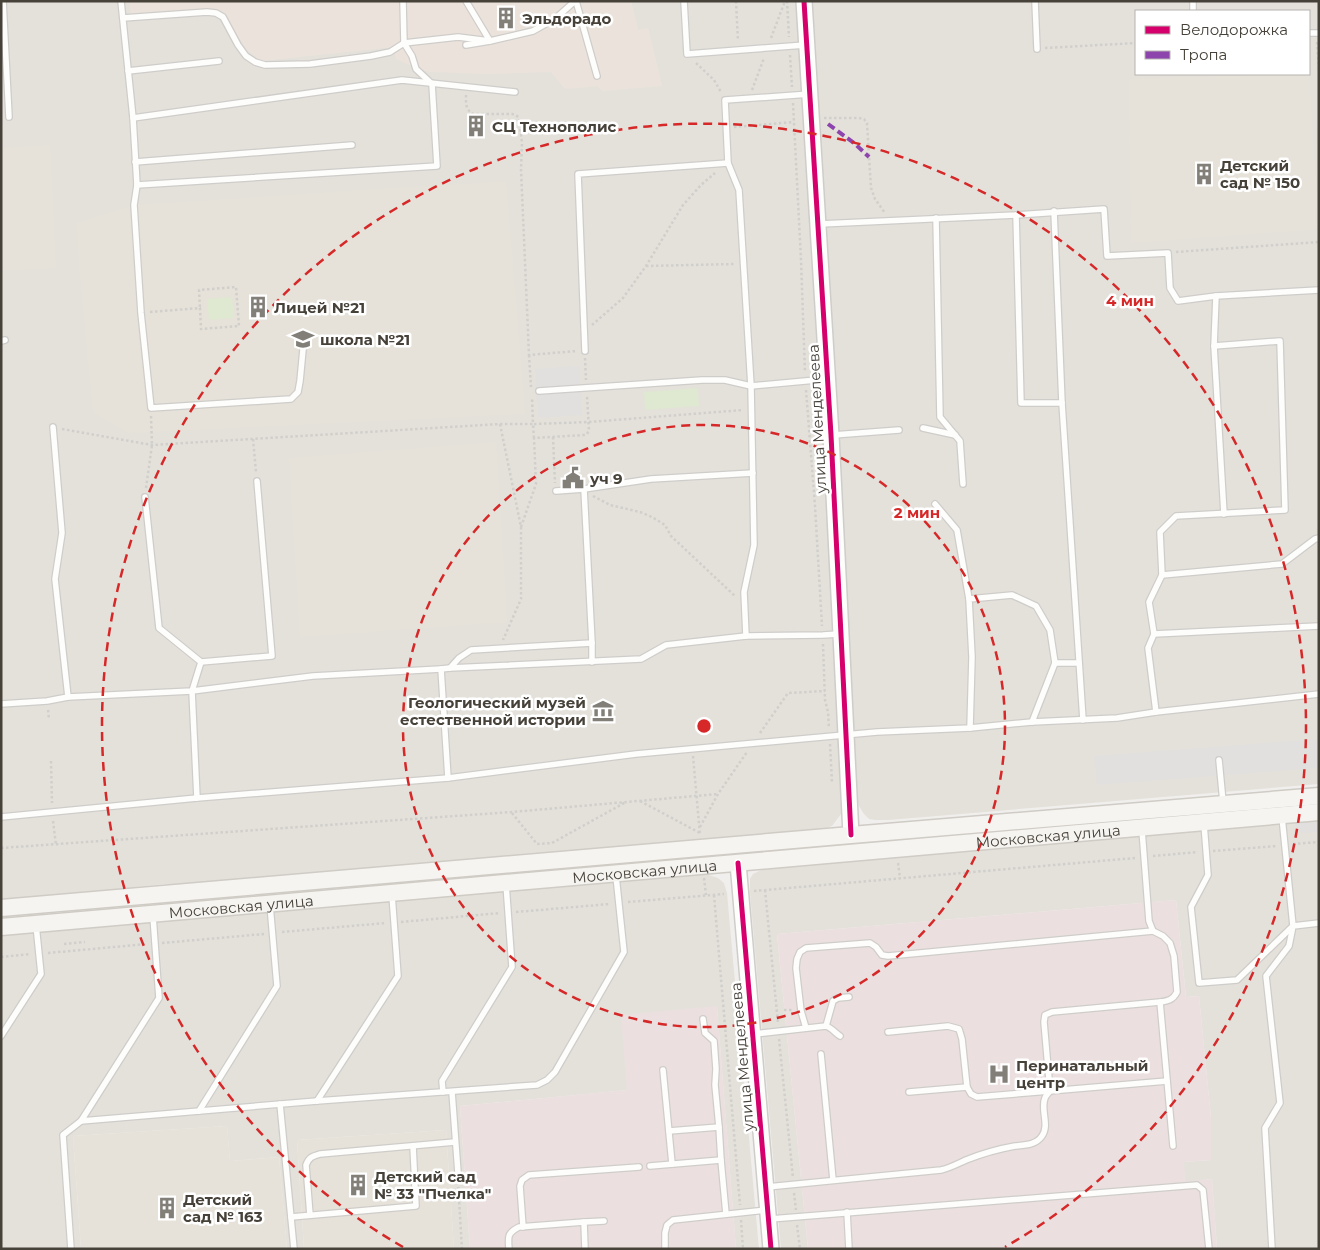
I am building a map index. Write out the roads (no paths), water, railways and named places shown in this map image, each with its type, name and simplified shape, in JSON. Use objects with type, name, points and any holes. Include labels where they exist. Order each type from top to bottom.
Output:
[{"type":"main road","name":"Московская улица","points":[[1,908],[1319,796]]},
{"type":"main road","name":"Московская улица","points":[[1,927],[1319,812]]},
{"type":"main road","name":"улица Менделеева","points":[[850,835],[852,853]]},
{"type":"main road","points":[[736,845],[738,863]]},
{"type":"street","name":"улица Менделеева","points":[[804,1],[831,435],[850,835]]},
{"type":"street","name":"улица Менделеева","points":[[738,863],[771,1249]]},
{"type":"lane","points":[[3,1],[9,117]]},
{"type":"lane","points":[[121,1],[133,118],[136,162],[134,205],[141,313],[151,408],[291,399],[298,392],[304,338]]},
{"type":"lane","points":[[136,185],[437,166],[432,84],[416,69],[412,56],[404,43],[403,1]]},
{"type":"lane","points":[[466,1],[490,41]]},
{"type":"lane","points":[[466,45],[533,31],[556,18],[576,1],[597,76]]},
{"type":"lane","points":[[684,1],[688,54],[807,45]]},
{"type":"lane","points":[[1035,1],[1037,49]]},
{"type":"lane","points":[[123,18],[216,13],[223,17],[238,46],[246,56],[255,62],[265,65],[310,64],[370,56],[390,52],[404,43],[458,37],[490,41]]},
{"type":"lane","points":[[128,70],[219,61]]},
{"type":"lane","points":[[133,118],[402,80],[515,92]]},
{"type":"lane","points":[[746,636],[744,592],[754,544],[752,409],[739,190],[728,163],[726,100],[810,94]]},
{"type":"lane","points":[[136,162],[352,145]]},
{"type":"lane","points":[[585,351],[578,174],[728,163]]},
{"type":"lane","points":[[818,224],[1104,209],[1107,256],[1168,253],[1170,288],[1178,301],[1216,296],[1319,290]]},
{"type":"lane","points":[[1054,211],[1062,403],[1083,720]]},
{"type":"lane","points":[[1016,215],[1021,403],[1062,403]]},
{"type":"lane","points":[[936,218],[940,417],[960,441],[963,484]]},
{"type":"lane","points":[[1216,296],[1214,346],[1224,514]]},
{"type":"lane","points":[[1156,712],[1148,648],[1154,634],[1149,602],[1162,574],[1160,532],[1176,516],[1285,510],[1280,341],[1214,346]]},
{"type":"lane","points":[[539,391],[702,380],[725,380],[751,386],[827,380]]},
{"type":"lane","points":[[53,427],[62,533],[55,579],[68,697]]},
{"type":"lane","points":[[923,428],[955,435]]},
{"type":"lane","points":[[831,435],[899,430]]},
{"type":"lane","points":[[556,491],[651,480],[753,473]]},
{"type":"lane","points":[[145,497],[159,628],[201,662],[272,656],[256,481]]},
{"type":"lane","points":[[584,489],[592,662]]},
{"type":"lane","points":[[935,504],[957,530],[969,599],[972,657],[970,728]]},
{"type":"lane","points":[[1162,574],[1282,564],[1314,539],[1319,538]]},
{"type":"lane","points":[[969,599],[1012,595],[1036,606],[1050,630],[1055,663],[1032,722]]},
{"type":"lane","points":[[1154,634],[1319,626]]},
{"type":"lane","points":[[1,704],[47,701],[68,697],[192,691],[313,676],[641,659],[666,645],[746,636],[841,634]]},
{"type":"lane","points":[[450,668],[459,658],[471,650],[592,643]]},
{"type":"lane","points":[[197,798],[192,691],[201,662]]},
{"type":"lane","points":[[1055,663],[1080,663]]},
{"type":"lane","points":[[441,669],[448,778]]},
{"type":"lane","points":[[1,817],[197,798],[448,778],[636,754],[877,732],[1117,718],[1319,694]]},
{"type":"lane","points":[[1219,760],[1223,804]]},
{"type":"lane","points":[[1272,1249],[1265,1128],[1280,1103],[1266,976],[1289,946],[1292,926],[1282,816]]},
{"type":"lane","points":[[1204,822],[1208,875],[1191,908],[1199,982],[1237,980],[1292,926],[1319,923]]},
{"type":"lane","points":[[1142,827],[1149,921],[1153,931]]},
{"type":"lane","points":[[81,1121],[537,1085],[547,1080],[555,1072],[624,952],[616,874]]},
{"type":"lane","points":[[443,1092],[442,1081],[512,967],[506,883]]},
{"type":"lane","points":[[317,1101],[398,976],[392,893]]},
{"type":"lane","points":[[200,1111],[277,986],[270,904]]},
{"type":"lane","points":[[71,1249],[63,1135],[81,1121],[159,998],[153,914]]},
{"type":"lane","points":[[1,1036],[41,974],[36,925]]},
{"type":"lane","points":[[765,1187],[941,1170],[995,1150],[1030,1145],[1043,1135],[1045,1127],[1044,1104],[1045,1098],[1050,1091],[1045,1015],[1052,1012],[1169,1000],[1177,992],[1174,956],[1170,943],[1163,936],[1153,931],[888,956],[882,955],[870,943],[806,948],[800,952],[796,959],[796,968],[801,1011],[806,1028]]},
{"type":"lane","points":[[826,1026],[833,1001],[838,998],[849,997]]},
{"type":"lane","points":[[1160,1002],[1172,1146]]},
{"type":"lane","points":[[703,1019],[704,1033],[714,1041],[715,1085],[726,1214]]},
{"type":"lane","points":[[752,1034],[826,1026],[840,1036]]},
{"type":"lane","points":[[888,1032],[948,1026],[959,1029],[962,1039],[967,1087],[970,1094],[977,1097],[1167,1081]]},
{"type":"lane","points":[[821,1054],[833,1180]]},
{"type":"lane","points":[[663,1070],[672,1164]]},
{"type":"lane","points":[[909,1092],[967,1087]]},
{"type":"lane","points":[[452,1092],[458,1173]]},
{"type":"lane","points":[[280,1104],[294,1249]]},
{"type":"lane","points":[[669,1131],[719,1127]]},
{"type":"lane","points":[[310,1215],[306,1165],[308,1159],[313,1155],[455,1142]]},
{"type":"lane","points":[[292,1217],[416,1206],[412,1146]]},
{"type":"lane","points":[[650,1166],[722,1160]]},
{"type":"lane","points":[[523,1227],[520,1186],[522,1180],[529,1175],[639,1167]]},
{"type":"lane","points":[[665,1249],[666,1224],[673,1220],[740,1212],[797,1217],[1197,1185],[1203,1190],[1209,1249]]},
{"type":"lane","points":[[847,1212],[850,1249]]},
{"type":"lane","points":[[508,1249],[508,1238],[512,1230],[519,1227],[604,1221]]},
{"type":"lane","points":[[584,1222],[585,1249]]},
{"type":"place","name":"Эльдорадо","points":[[506,18]]},
{"type":"place","name":"СЦ Технополис","points":[[476,126]]},
{"type":"place","name":"Детский сад № 150","points":[[1204,174]]},
{"type":"place","name":"Лицей №21","points":[[258,307]]},
{"type":"place","name":"школа №21","points":[[303,339]]},
{"type":"place","name":"уч 9","points":[[573,478]]},
{"type":"place","name":"Геологический музей естественной истории","points":[[603,711]]},
{"type":"place","name":"Перинатальный центр","points":[[999,1074]]},
{"type":"place","name":"Детский сад № 33 \"Пчелка\"","points":[[358,1185]]},
{"type":"place","name":"Детский сад № 163","points":[[167,1208]]}]
